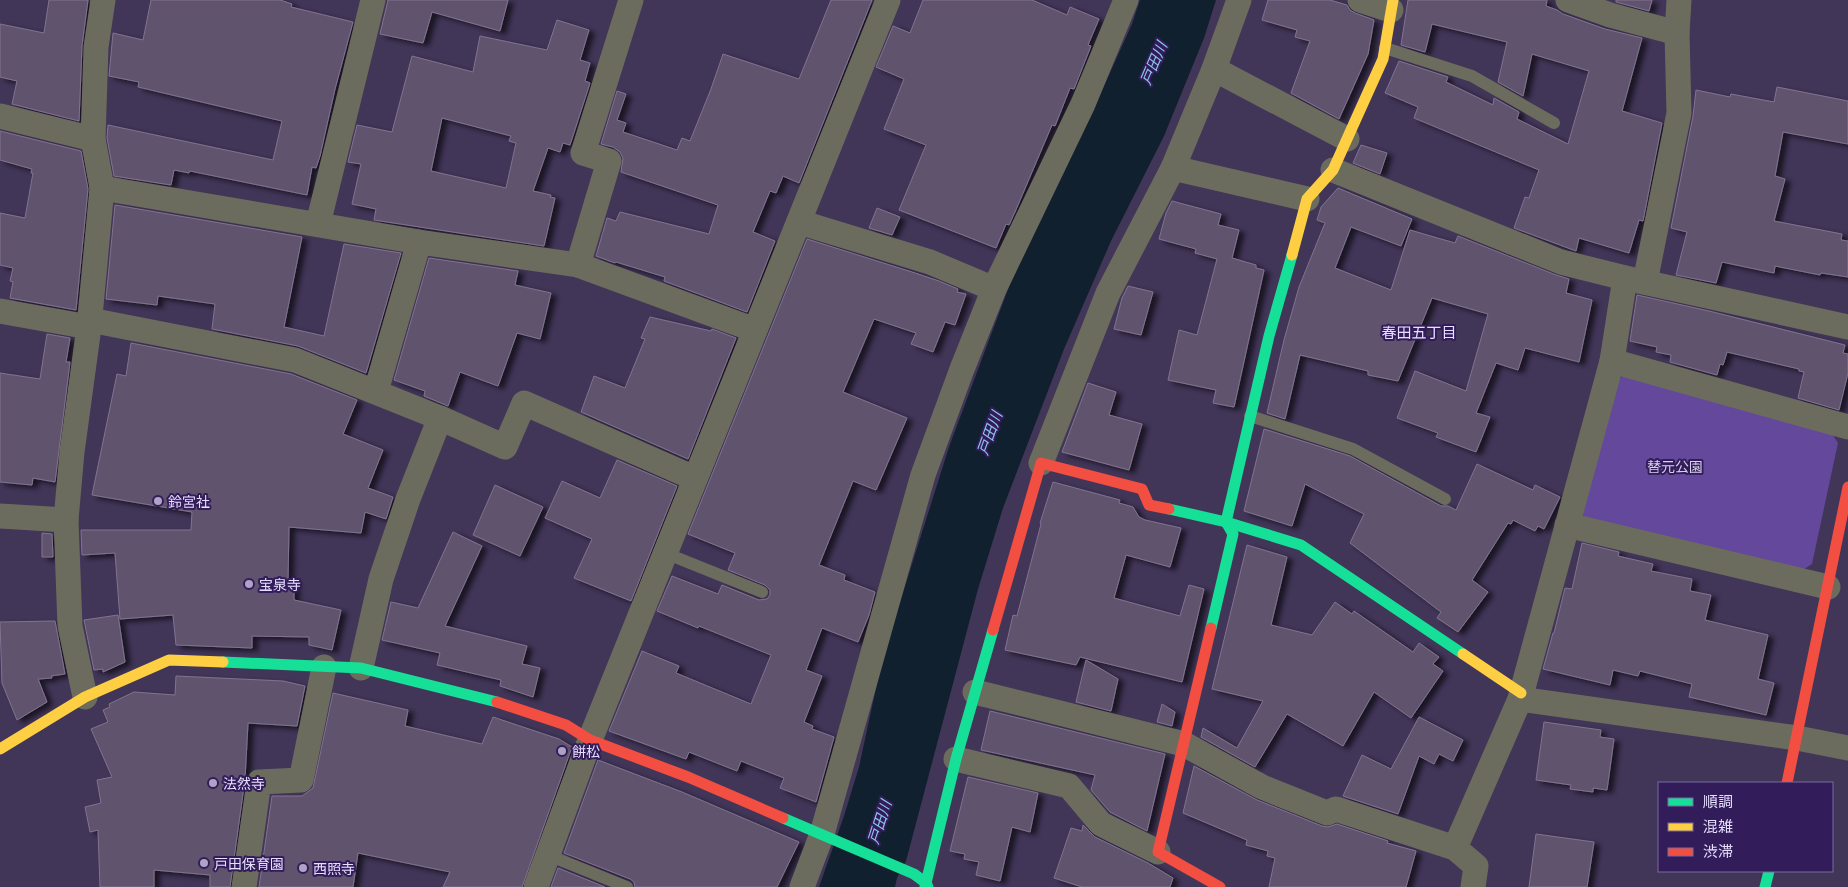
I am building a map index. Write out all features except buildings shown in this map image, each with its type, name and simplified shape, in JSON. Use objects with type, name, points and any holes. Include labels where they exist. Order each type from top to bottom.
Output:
[{"type":"street","points":[[85,697],[70,626],[66,520],[72,452],[90,323],[102,188],[93,139],[96,47],[103,0]]},
{"type":"street","points":[[318,224],[373,0]]},
{"type":"street","points":[[578,265],[609,161],[583,153],[631,0]]},
{"type":"street","points":[[536,887],[590,740],[888,0]]},
{"type":"street","points":[[802,887],[822,834],[923,475],[994,289],[1083,104],[1126,0]]},
{"type":"street","points":[[926,886],[956,758],[1041,463],[1108,293],[1173,168],[1214,70],[1238,0]]},
{"type":"street","points":[[1158,852],[1233,534],[1226,522],[1250,416],[1269,336],[1307,199],[1333,170],[1383,59],[1392,5],[1360,0]]},
{"type":"street","points":[[1568,0],[1610,15],[1677,32]]},
{"type":"street","points":[[1455,848],[1521,696],[1679,113],[1678,0]]},
{"type":"street","points":[[1214,70],[1347,139]]},
{"type":"street","points":[[0,116],[93,139]]},
{"type":"street","points":[[1173,168],[1307,199]]},
{"type":"street","points":[[1333,170],[1561,262],[1848,327]]},
{"type":"street","points":[[102,188],[419,242],[578,265],[755,330]]},
{"type":"street","points":[[799,222],[930,262],[994,289]]},
{"type":"street","points":[[376,391],[419,242]]},
{"type":"street","points":[[0,311],[90,323],[295,360],[376,391],[505,447],[524,403],[694,478]]},
{"type":"street","points":[[1612,361],[1848,427]]},
{"type":"street","points":[[361,668],[381,579],[408,499],[440,418]]},
{"type":"street","points":[[1041,463],[1142,489],[1149,505],[1226,522],[1301,545],[1521,696],[1797,738],[1848,748]]},
{"type":"street","points":[[1787,782],[1828,587],[1843,545],[1848,488]]},
{"type":"street","points":[[0,516],[66,520]]},
{"type":"street","points":[[1567,526],[1828,587]]},
{"type":"street","points":[[0,749],[85,697],[169,660],[361,668],[483,697],[566,725],[590,740],[688,777],[914,874],[926,886]]},
{"type":"street","points":[[244,887],[259,782],[301,780],[324,667]]},
{"type":"street","points":[[975,692],[1184,744],[1262,787],[1327,813],[1336,809],[1455,848],[1476,866],[1473,887]]},
{"type":"street","points":[[956,758],[1069,786],[1101,824],[1158,852],[1220,887]]},
{"type":"street","points":[[1765,887],[1769,872]]},
{"type":"lane","points":[[1385,48],[1472,76],[1554,123]]},
{"type":"lane","points":[[1250,416],[1353,449],[1445,499]]},
{"type":"lane","points":[[665,553],[762,592]]},
{"type":"lane","points":[[548,855],[626,887]]},
{"type":"green space","name":"替元公園","points":[[1624,375],[1831,432],[1838,443],[1812,564],[1801,571],[1590,523],[1581,513],[1614,383]]},
{"type":"water","name":"戸田川","points":[[1140,0],[1216,0],[1204,38],[1164,136],[1111,241],[1064,349],[1003,508],[978,589],[906,861],[897,878],[895,887],[819,887],[859,767],[883,656],[949,447],[1013,276],[1095,106],[1132,24]]},
{"type":"traffic: fast","points":[[1211,628],[1233,534],[1226,522],[1269,336],[1292,255]]},
{"type":"traffic: fast","points":[[1169,509],[1226,522],[1301,545],[1463,654]]},
{"type":"traffic: fast","points":[[925,887],[956,759],[993,630]]},
{"type":"traffic: fast","points":[[223,662],[361,668],[497,702]]},
{"type":"traffic: fast","points":[[783,818],[914,874],[926,883],[928,887]]},
{"type":"traffic: fast","points":[[1765,887],[1769,872]]},
{"type":"traffic: slow","points":[[1292,255],[1307,199],[1333,170],[1383,59],[1393,0]]},
{"type":"traffic: slow","points":[[1463,654],[1521,693]]},
{"type":"traffic: slow","points":[[0,749],[85,697],[169,660],[223,662]]},
{"type":"traffic: jam","points":[[993,630],[1041,463],[1142,489],[1149,505],[1169,509]]},
{"type":"traffic: jam","points":[[1787,782],[1848,487]]},
{"type":"traffic: jam","points":[[1211,628],[1158,852],[1220,887]]},
{"type":"traffic: jam","points":[[497,702],[566,725],[590,740],[688,777],[783,818]]},
{"type":"place","name":"鈴宮社","points":[[158,501]]},
{"type":"place","name":"宝泉寺","points":[[249,584]]},
{"type":"place","name":"餅松","points":[[562,751]]},
{"type":"place","name":"法然寺","points":[[213,783]]},
{"type":"place","name":"戸田保育園","points":[[204,863]]},
{"type":"place","name":"西照寺","points":[[303,868]]},
{"type":"district","name":"春田五丁目","points":[[1419,332]]}]
